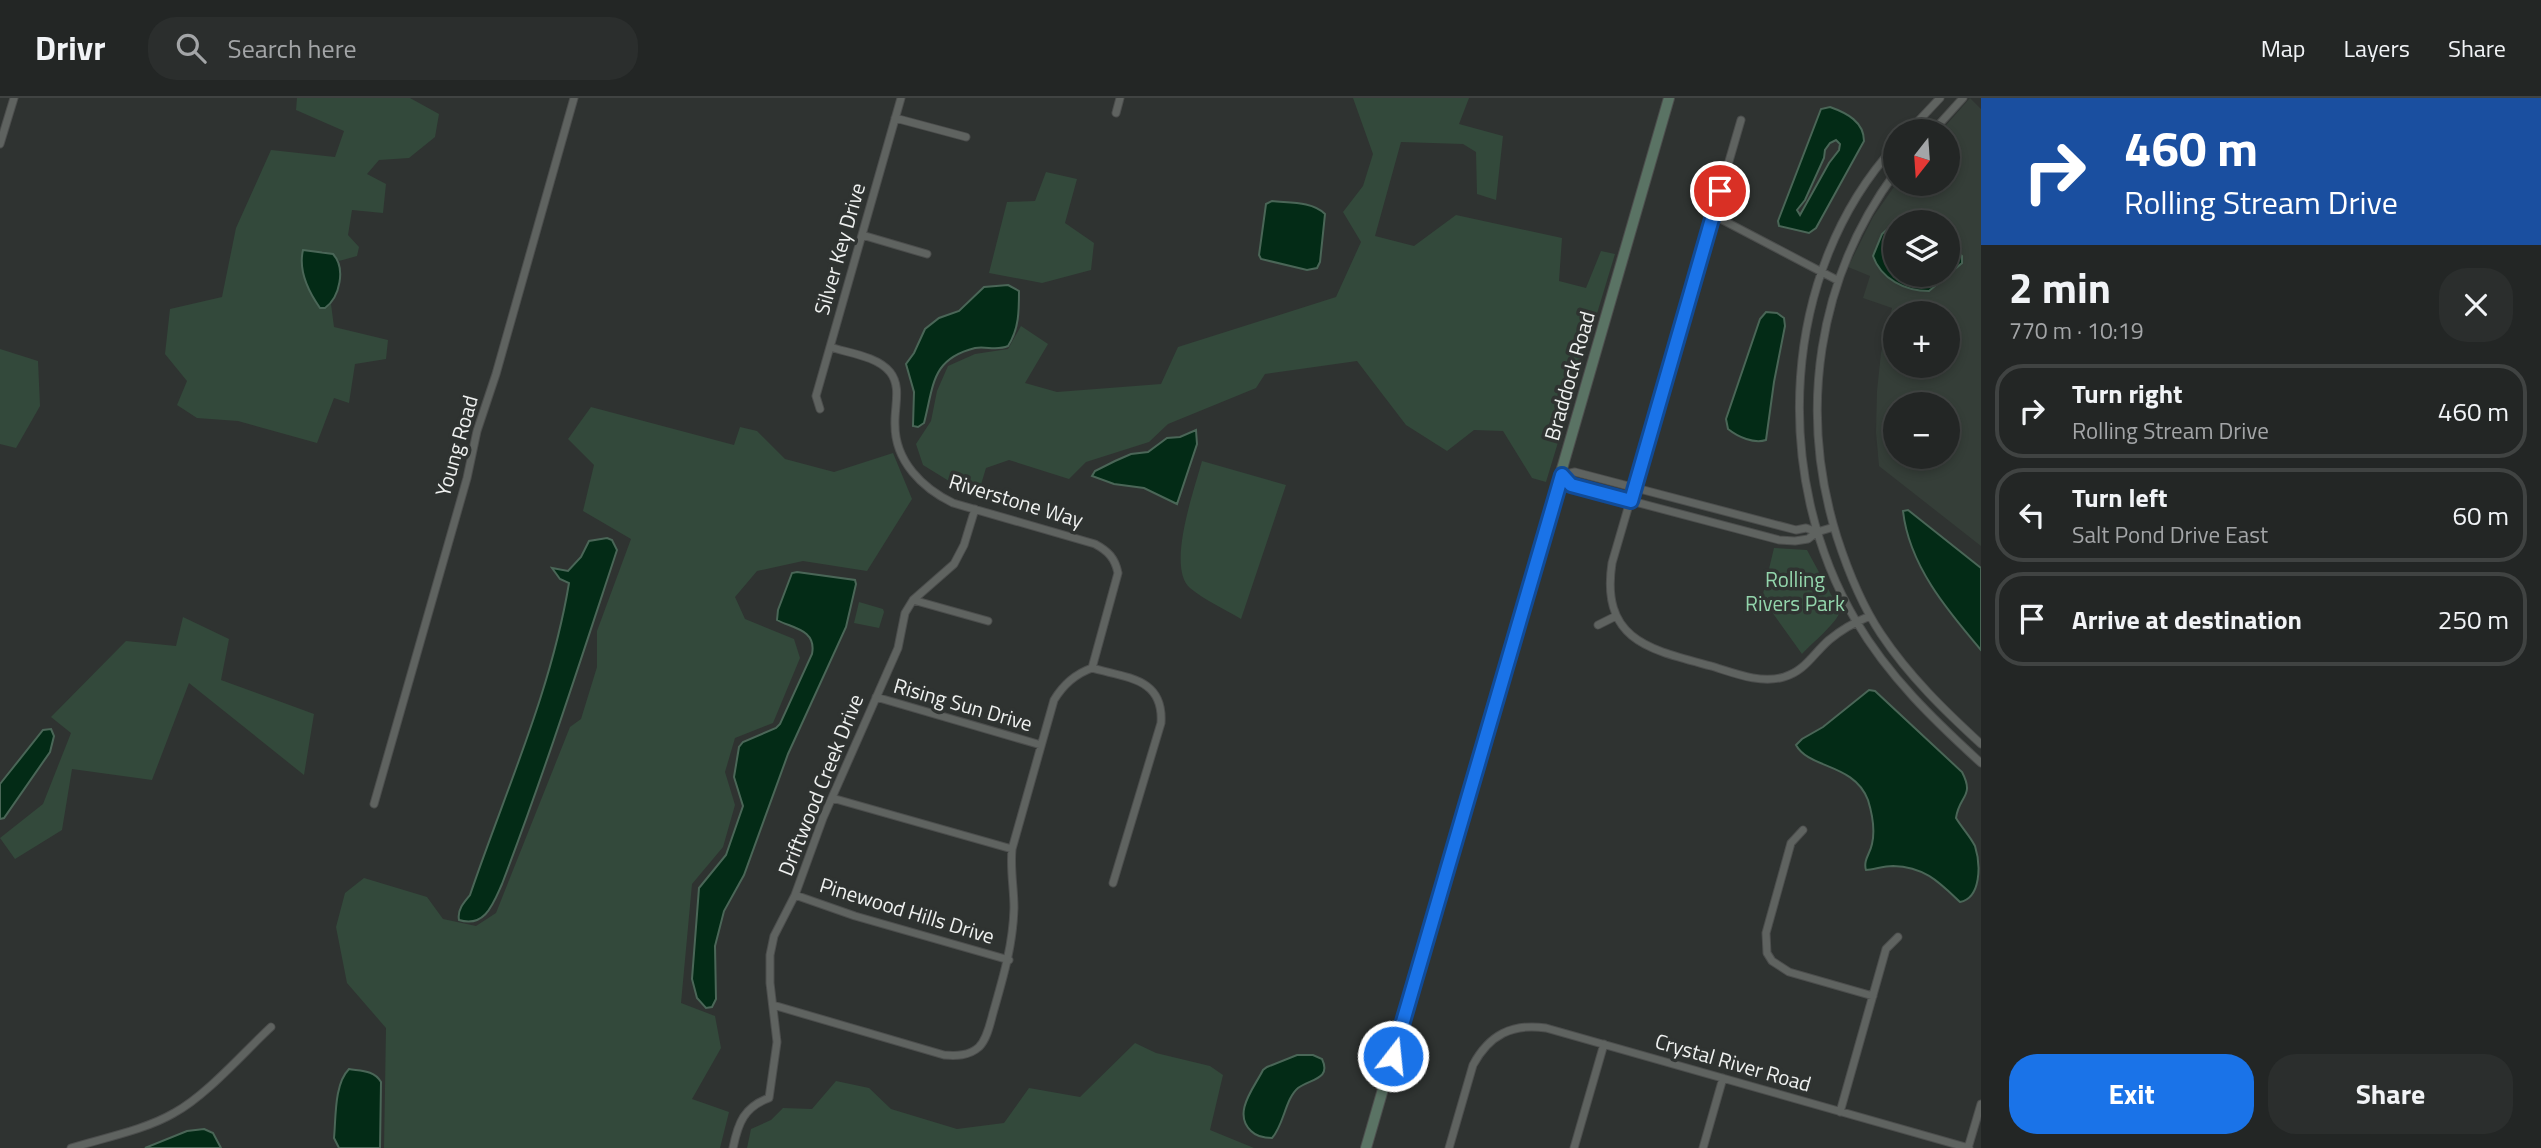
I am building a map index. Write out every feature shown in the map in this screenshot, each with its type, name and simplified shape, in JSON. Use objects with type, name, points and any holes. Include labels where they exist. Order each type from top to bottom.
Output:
[{"type":"street","points":[[0,144],[14,98]]},
{"type":"street","name":"Young Road","points":[[374,804],[467,478],[477,431],[496,374],[574,98]]},
{"type":"street","name":"Silver Key Drive","points":[[820,409],[816,396],[901,98]]},
{"type":"street","points":[[1116,113],[1120,98]]},
{"type":"street","name":"Braddock Road","points":[[1366,1148],[1669,98]]},
{"type":"street","points":[[1920,119],[1940,98]]},
{"type":"street","points":[[1944,119],[1963,98]]},
{"type":"street","points":[[895,118],[965,137]]},
{"type":"street","points":[[1741,120],[1612,563],[1609,584],[1616,617],[1634,639],[1652,650],[1761,679],[1795,673],[1829,640],[1856,621],[1870,615]]},
{"type":"street","points":[[1883,162],[1847,216],[1822,273],[1813,302],[1803,354],[1801,452],[1817,532],[1838,587],[1856,621],[1884,664],[1906,690],[1981,763]]},
{"type":"street","points":[[1883,190],[1856,235],[1838,280],[1821,350],[1816,417],[1823,486],[1844,559],[1870,615],[1895,655],[1916,681],[1981,744]]},
{"type":"street","points":[[1713,215],[1838,280]]},
{"type":"street","points":[[862,235],[927,254]]},
{"type":"street","name":"Riverstone Way","points":[[830,347],[868,358],[889,371],[896,391],[895,427],[901,453],[914,476],[936,495],[953,503],[1096,544],[1115,560]]},
{"type":"street","points":[[1817,532],[1807,528],[1796,530],[1575,472],[1562,475],[1571,485],[1779,540],[1808,539],[1817,532],[1834,527]]},
{"type":"street","name":"Driftwood Creek Drive","points":[[733,1148],[743,1117],[754,1103],[769,1098],[777,1042],[770,983],[774,936],[795,895],[832,798],[898,648],[905,613],[913,600],[954,564],[964,545],[975,509]]},
{"type":"street","points":[[1092,668],[1116,585],[1118,573],[1115,560],[1125,559]]},
{"type":"street","points":[[913,600],[989,621]]},
{"type":"street","points":[[1598,625],[1616,617]]},
{"type":"street","points":[[773,1005],[944,1055],[966,1054],[980,1046],[987,1033],[1009,960],[1014,905],[1010,874],[1012,849],[1054,700],[1062,687],[1081,672],[1092,668],[1141,682],[1153,690],[1160,701],[1161,723],[1113,883]]},
{"type":"street","name":"Rising Sun Drive","points":[[876,697],[1041,746]]},
{"type":"street","points":[[1160,701],[1170,698]]},
{"type":"street","points":[[832,798],[1012,849]]},
{"type":"street","points":[[1803,830],[1791,843],[1766,933],[1767,953],[1772,961],[1789,972],[1872,996]]},
{"type":"street","name":"Pinewood Hills Drive","points":[[795,895],[855,916],[1009,960]]},
{"type":"street","points":[[1840,1112],[1886,949],[1898,937]]},
{"type":"street","name":"Crystal River Road","points":[[1449,1148],[1473,1065],[1489,1042],[1509,1029],[1530,1026],[1604,1044],[1969,1148]]},
{"type":"street","points":[[71,1148],[174,1114],[201,1093],[271,1027]]},
{"type":"street","points":[[1573,1148],[1604,1044]]},
{"type":"street","points":[[966,1054],[970,1062]]},
{"type":"street","points":[[1703,1148],[1723,1078]]},
{"type":"street","points":[[1969,1148],[1981,1104]]},
{"type":"shaded area","points":[[1970,98],[1981,109],[1981,546],[1879,466],[1877,391],[1883,345],[1883,378],[1960,378],[1960,301],[1883,301],[1883,305],[1863,298],[1870,276],[1848,267],[1873,217],[1888,196],[1960,196],[1960,119],[1952,119]]},
{"type":"shaded area","points":[[1830,107],[1853,119],[1861,129],[1864,141],[1816,228],[1809,233],[1779,226],[1778,221],[1821,109]],"holes":[[[1836,140],[1840,144],[1839,150],[1800,215],[1797,210],[1805,200],[1825,150]]]},
{"type":"shaded area","points":[[1272,201],[1307,205],[1325,214],[1317,268],[1307,270],[1261,259],[1259,255],[1266,204]]},
{"type":"shaded area","points":[[1883,233],[1883,272],[1873,256]]},
{"type":"shaded area","points":[[303,250],[333,254],[337,260],[340,274],[338,290],[325,308],[320,308],[305,280]]},
{"type":"shaded area","points":[[1008,285],[1019,291],[1016,326],[1008,346],[975,348],[950,359],[937,375],[924,423],[918,427],[913,426],[914,392],[906,364],[925,329],[939,318],[959,311],[984,287]]},
{"type":"shaded area","points":[[1906,287],[1934,287],[1929,291]]},
{"type":"shaded area","points":[[1766,312],[1777,313],[1784,318],[1785,326],[1766,440],[1756,441],[1732,432],[1728,429],[1726,419],[1760,319]]},
{"type":"shaded area","points":[[1196,430],[1197,444],[1177,504],[1144,488],[1114,484],[1092,476],[1095,471],[1131,454],[1148,452],[1167,438],[1180,437]]},
{"type":"shaded area","points":[[1908,510],[1981,568],[1981,650],[1943,603],[1921,568],[1907,531],[1903,511]]},
{"type":"shaded area","points":[[607,538],[612,540],[617,550],[547,760],[502,884],[482,917],[468,922],[459,920],[460,910],[470,895],[526,741],[551,663],[569,583],[560,579],[552,568],[568,571],[581,557],[589,541]]},
{"type":"shaded area","points":[[792,573],[855,580],[856,584],[846,627],[788,754],[744,875],[724,911],[715,946],[716,999],[712,1007],[706,1008],[697,998],[692,979],[699,888],[726,855],[743,806],[734,777],[739,747],[743,742],[780,724],[812,654],[813,646],[807,634],[777,620]]},
{"type":"shaded area","points":[[1869,690],[1875,691],[1962,772],[1966,780],[1967,791],[1956,818],[1975,846],[1978,862],[1976,888],[1967,899],[1960,902],[1938,882],[1914,869],[1893,866],[1866,870],[1865,863],[1872,844],[1873,828],[1868,800],[1853,779],[1811,759],[1796,745]]},
{"type":"shaded area","points":[[51,729],[54,736],[50,752],[4,818],[0,819],[0,784],[43,730]]},
{"type":"shaded area","points":[[1297,1055],[1313,1055],[1322,1059],[1322,1075],[1294,1093],[1272,1138],[1256,1135],[1246,1124],[1244,1116],[1250,1092],[1263,1070]]},
{"type":"shaded area","points":[[349,1069],[371,1073],[381,1082],[380,1148],[339,1148],[334,1138],[338,1092]]},
{"type":"shaded area","points":[[204,1129],[213,1133],[221,1148],[145,1148],[187,1131]]},
{"type":"green space","points":[[297,98],[410,98],[439,114],[435,137],[409,158],[379,160],[367,174],[386,184],[383,213],[352,210],[348,235],[359,247],[357,256],[339,261],[333,254],[322,251],[325,308],[331,304],[334,327],[388,340],[386,359],[355,364],[349,403],[334,398],[317,443],[238,421],[197,418],[177,405],[187,381],[165,354],[170,309],[222,297],[236,228],[271,150],[335,157],[344,131],[296,110]]},
{"type":"green space","points":[[1353,98],[1469,98],[1459,124],[1503,136],[1496,200],[1477,194],[1476,152],[1463,144],[1401,142],[1375,236],[1414,246],[1456,215],[1562,238],[1559,281],[1586,288],[1601,251],[1615,254],[1546,482],[1532,478],[1503,431],[1474,430],[1447,451],[1406,425],[1357,361],[1265,374],[1256,388],[1168,424],[1149,442],[1086,462],[1069,479],[1009,460],[986,468],[979,491],[957,486],[923,465],[916,444],[931,421],[937,391],[948,366],[975,354],[1008,349],[1021,326],[1048,344],[1025,383],[1057,392],[1161,384],[1178,347],[1336,297],[1361,242],[1343,212],[1363,186],[1373,154]]},
{"type":"green space","points":[[1046,172],[1077,179],[1065,223],[1094,243],[1091,270],[1042,283],[989,273],[1007,202],[1035,201]]},
{"type":"green space","points":[[0,349],[38,361],[40,406],[16,448],[0,444]]},
{"type":"green space","points":[[591,407],[734,445],[740,427],[757,431],[785,459],[834,472],[893,453],[912,499],[867,571],[803,561],[757,571],[735,597],[745,619],[794,639],[800,658],[773,723],[735,738],[725,772],[735,805],[723,847],[692,884],[681,1003],[715,1016],[721,1048],[692,1099],[729,1112],[720,1148],[384,1148],[386,1028],[347,983],[336,927],[345,893],[364,878],[427,897],[443,919],[476,926],[496,913],[570,727],[581,719],[597,667],[597,631],[631,539],[583,511],[594,465],[568,439]]},
{"type":"green space","points":[[1202,461],[1286,485],[1241,619],[1190,588],[1183,578],[1181,546],[1184,527]]},
{"type":"green space","name":"Rolling Rivers Park","points":[[1774,548],[1807,550],[1840,611],[1829,627],[1802,654],[1762,598]]},
{"type":"green space","points":[[859,602],[883,609],[879,628],[854,623]]},
{"type":"green space","points":[[183,617],[229,639],[221,680],[314,714],[304,775],[189,683],[152,780],[72,769],[62,830],[15,859],[0,838],[43,804],[71,733],[51,717],[126,641],[176,646]]},
{"type":"green space","points":[[1135,1043],[1156,1053],[1210,1066],[1223,1075],[1210,1130],[1254,1148],[747,1148],[751,1129],[771,1120],[783,1108],[812,1109],[836,1081],[869,1088],[891,1109],[957,1129],[1004,1123],[1029,1088],[1080,1097]]},
{"type":"route","points":[[1393,1056],[1562,475],[1571,485],[1631,501],[1720,191]]}]
